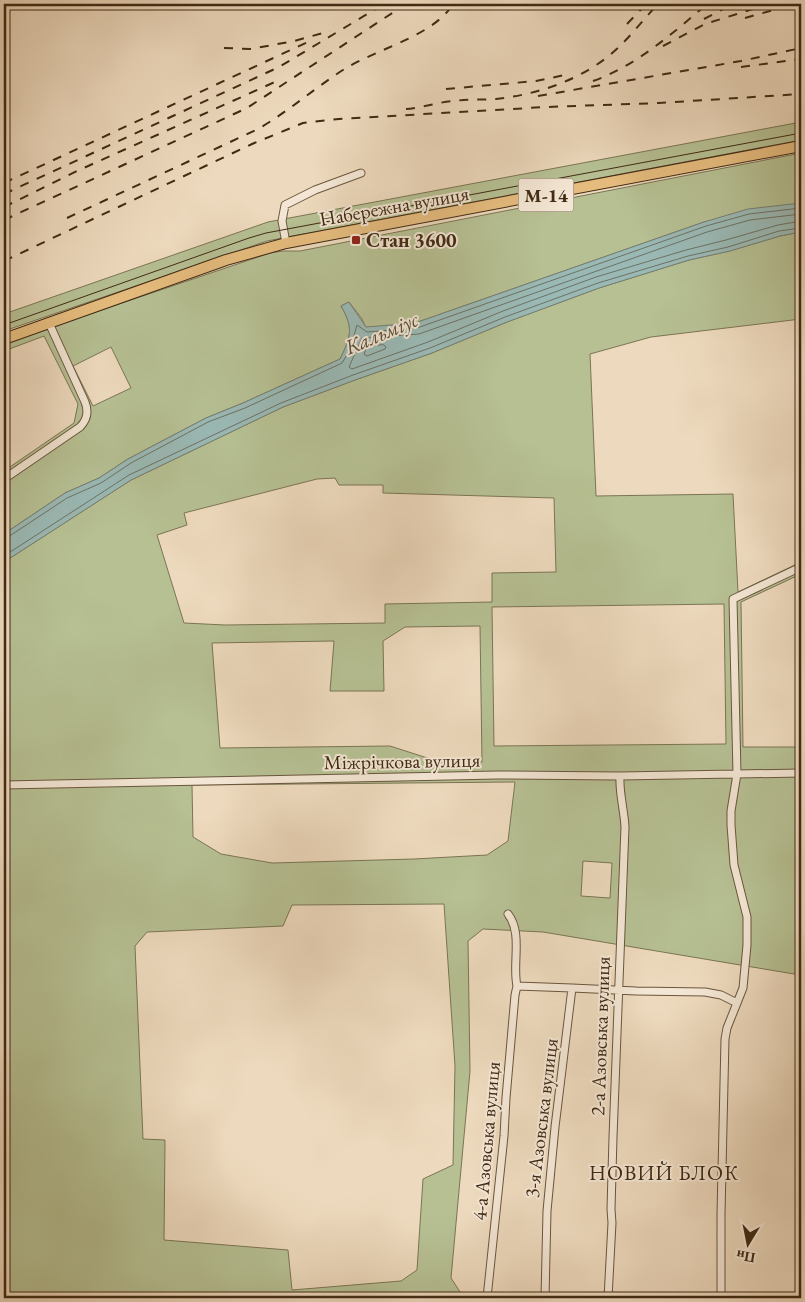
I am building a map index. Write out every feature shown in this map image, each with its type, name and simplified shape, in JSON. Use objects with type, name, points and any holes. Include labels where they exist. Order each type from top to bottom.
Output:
[{"type":"highway","name":"Набережна вулиця","points":[[4,339],[226,260],[286,243],[801,146]]},
{"type":"street","points":[[286,243],[282,215],[285,205],[315,190],[361,173]]},
{"type":"street","points":[[4,480],[80,427],[86,419],[87,408],[85,402],[49,323]]},
{"type":"street","points":[[721,1298],[721,1188],[726,1039],[727,1028],[743,988],[747,929],[747,917],[734,865],[732,847],[731,811],[738,774],[733,599],[801,567]]},
{"type":"street","name":"Міжрічкова вулиця","points":[[4,786],[488,776],[801,773]]},
{"type":"street","name":"2-а Азовська вулиця","points":[[608,1298],[625,826],[619,787],[620,776]]},
{"type":"street","name":"4-а Азовська вулиця","points":[[487,1298],[517,986],[515,931],[508,914]]},
{"type":"street","points":[[517,986],[705,992],[721,995],[737,1003]]},
{"type":"street","name":"3-я Азовська вулиця","points":[[545,1298],[547,1211],[572,988]]},
{"type":"green space","points":[[801,122],[801,140],[267,241],[4,331],[4,314],[268,222]]},
{"type":"green space","points":[[801,153],[801,203],[704,222],[415,323],[366,328],[362,319],[349,302],[341,306],[348,320],[350,332],[347,345],[340,359],[206,418],[128,459],[99,478],[65,493],[4,534],[4,471],[74,423],[78,404],[44,336],[4,351],[4,345],[51,327],[270,253],[300,251]],"holes":[[[111,347],[131,388],[93,406],[73,366]]]},
{"type":"green space","points":[[801,232],[801,319],[651,337],[590,354],[596,496],[733,494],[738,592],[801,562],[801,574],[741,602],[743,747],[801,747],[801,972],[794,974],[543,932],[483,929],[468,941],[470,1071],[451,1278],[464,1298],[4,1298],[4,562],[131,480],[283,407],[432,353],[507,322],[599,288],[689,260]],"holes":[[[335,478],[339,485],[383,485],[383,493],[554,498],[556,572],[492,573],[492,602],[385,604],[385,623],[225,625],[184,623],[157,535],[187,525],[184,513],[317,479]],[[724,604],[726,744],[494,746],[492,607]],[[480,626],[482,762],[443,763],[390,746],[220,748],[212,643],[334,641],[330,691],[384,691],[383,641],[405,627]],[[515,782],[508,841],[487,855],[272,863],[221,854],[193,837],[192,785]],[[583,861],[612,863],[610,898],[581,896]],[[444,904],[455,1066],[453,1165],[423,1179],[417,1270],[401,1281],[292,1290],[288,1250],[164,1240],[165,1140],[143,1139],[135,946],[147,932],[283,926],[292,905]]]},
{"type":"water","name":"Кальміус","points":[[801,203],[801,232],[689,260],[599,288],[507,322],[432,353],[283,407],[131,480],[4,562],[4,534],[65,493],[99,478],[128,459],[206,418],[340,359],[347,345],[350,332],[348,320],[341,306],[349,302],[366,327],[415,323],[704,222],[748,209]]},
{"type":"tram line","points":[[4,325],[266,233],[801,133]]},
{"type":"railway","points":[[4,194],[279,67],[384,4]]},
{"type":"railway","points":[[4,220],[247,108],[406,4]]},
{"type":"railway","points":[[67,218],[258,129],[281,115],[346,68],[408,39],[432,25],[454,4]]},
{"type":"railway","points":[[627,24],[646,4]]},
{"type":"railway","points":[[406,109],[464,100],[513,97],[562,83],[578,76],[607,57],[625,41],[658,4]]},
{"type":"railway","points":[[593,81],[609,75],[639,58],[707,4]]},
{"type":"railway","points":[[704,19],[733,4]]},
{"type":"railway","points":[[663,46],[705,24],[769,4]]},
{"type":"railway","points":[[745,18],[795,4]]},
{"type":"railway","points":[[224,48],[251,49],[294,41],[330,31]]},
{"type":"railway","points":[[4,183],[310,41]]},
{"type":"railway","points":[[538,96],[741,61],[801,48]]},
{"type":"railway","points":[[741,67],[801,59]]},
{"type":"railway","points":[[446,89],[536,81],[565,75]]},
{"type":"railway","points":[[4,207],[77,171],[277,81]]},
{"type":"railway","points":[[4,261],[252,144],[303,123],[339,119],[801,94]]},
{"type":"place","name":"Стан 3600","points":[[356,240]]},
{"type":"district","name":"НОВИЙ БЛОК","points":[[664,1172]]}]
